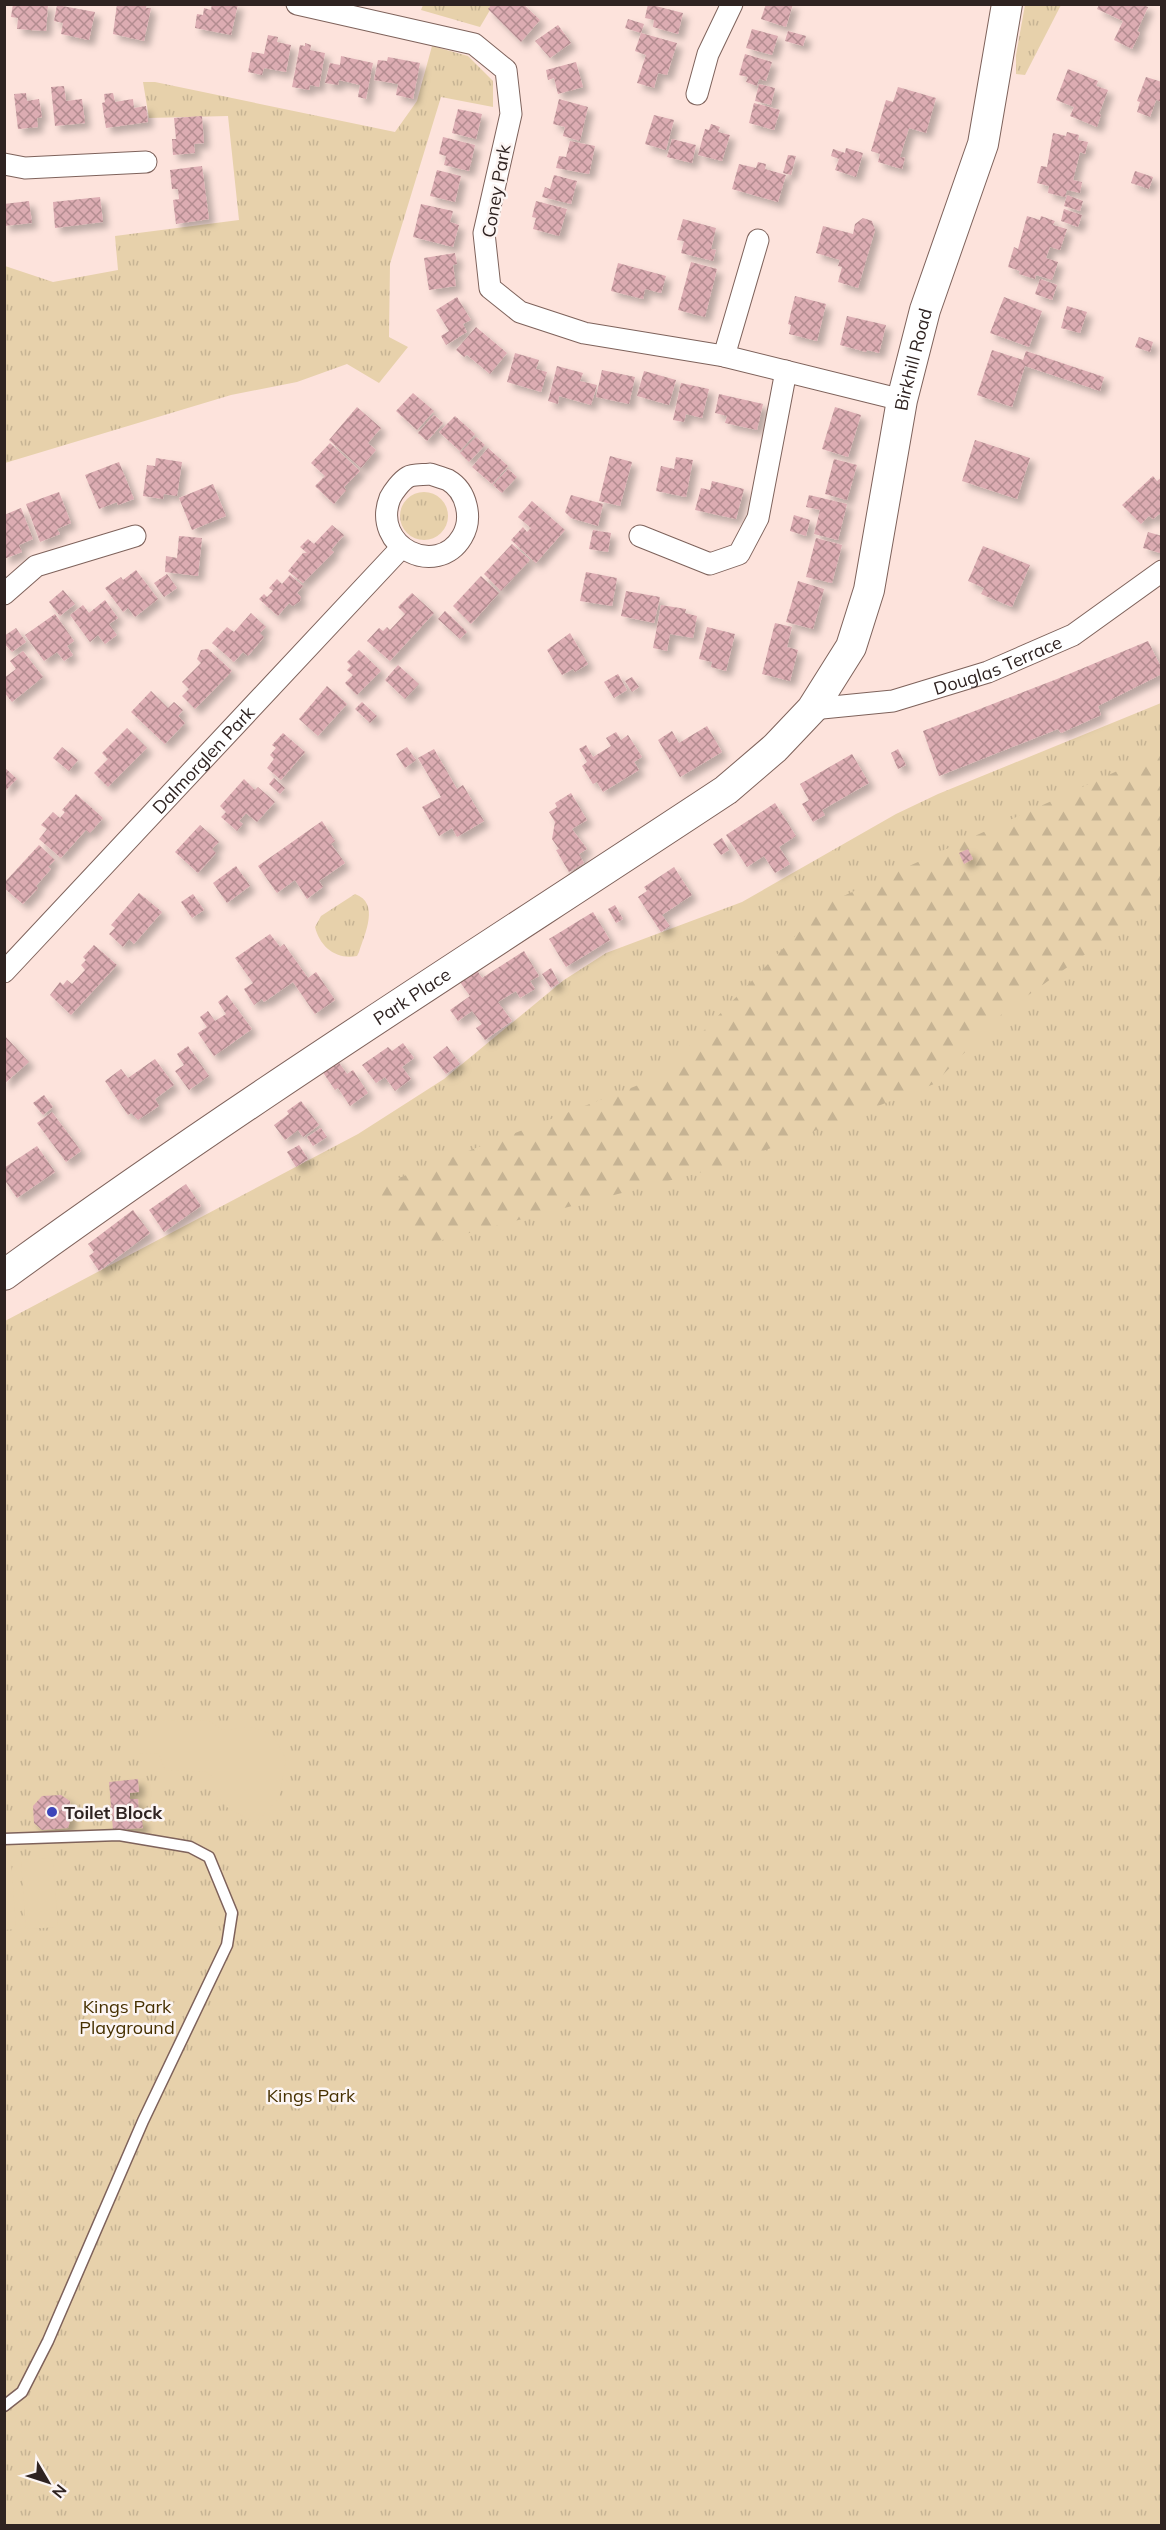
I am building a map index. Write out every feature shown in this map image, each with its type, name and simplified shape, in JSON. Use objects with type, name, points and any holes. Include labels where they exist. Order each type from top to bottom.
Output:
[{"type":"street","name":"Coney Park","points":[[297,4],[474,44],[506,70],[511,114],[484,233],[490,288],[520,312],[584,333],[724,356],[902,400]]},
{"type":"street","points":[[697,94],[708,54],[732,4]]},
{"type":"street","name":"Birkhill Road","points":[[812,709],[851,647],[869,590],[902,400],[925,310],[983,144],[1007,4]]},
{"type":"street","points":[[4,164],[25,168],[146,162]]},
{"type":"street","points":[[724,356],[758,240]]},
{"type":"street","points":[[640,536],[710,564],[739,554],[758,518],[786,371]]},
{"type":"street","points":[[4,594],[36,566],[135,536]]},
{"type":"street","name":"Dalmorglen Park","points":[[4,972],[401,548]]},
{"type":"street","name":"Douglas Terrace","points":[[812,709],[893,701],[988,672],[1073,635],[1161,571]]},
{"type":"street","name":"Park Place","points":[[4,1275],[127,1185],[378,1016],[726,790],[775,748],[812,709]]},
{"type":"lane","points":[[4,1839],[119,1835],[190,1847],[209,1857],[232,1913],[227,1945],[143,2121],[48,2341],[22,2392],[4,2406]]},
{"type":"green space","points":[[423,5],[493,5],[480,27],[421,10]]},
{"type":"green space","points":[[1025,5],[1061,5],[1025,75],[1016,74],[1016,55]]},
{"type":"green space","points":[[432,46],[468,56],[493,81],[493,107],[441,97],[390,264],[389,337],[408,347],[379,383],[347,364],[297,382],[231,395],[5,463],[5,266],[53,282],[118,270],[115,236],[239,220],[228,116],[149,118],[143,82],[155,82],[395,132],[417,101]]},
{"type":"green space","points":[[419,492],[429,492],[444,502],[448,516],[447,525],[438,536],[429,540],[419,540],[404,530],[400,521],[400,511],[410,496]]},
{"type":"green space","points":[[1161,703],[1161,2525],[5,2526],[5,1321],[358,1134],[444,1079],[564,980],[606,953],[742,902],[896,814],[938,794]]},
{"type":"green space","points":[[1161,751],[1161,900],[1002,1014],[934,1084],[725,1166],[427,1244],[368,1190],[659,1077],[826,904]]},
{"type":"green space","points":[[355,894],[363,898],[367,904],[369,919],[357,956],[342,956],[325,946],[315,927],[321,916]]},
{"type":"green space","points":[[208,1720],[223,1730],[253,1727],[273,1735],[286,1759],[279,1798],[256,1823],[229,1809],[214,1793],[214,1778],[206,1772],[165,1770],[159,1754],[138,1753],[138,1721]]},
{"type":"green space","points":[[53,1858],[58,1927],[26,1929],[21,1860]]},
{"type":"green space","points":[[11,1860],[16,1929],[5,1930],[5,1861]]},
{"type":"building","points":[[13,4],[48,4],[46,31],[17,29],[18,18],[11,17]]},
{"type":"building","points":[[117,4],[147,4],[146,8],[151,8],[144,41],[113,34]]},
{"type":"building","points":[[212,4],[238,4],[231,35],[195,28],[197,14],[203,15],[204,8],[211,10]]},
{"type":"building","points":[[492,4],[523,4],[540,20],[521,42],[488,9]]},
{"type":"building","points":[[648,4],[683,13],[678,34],[653,27],[654,20],[645,18]]},
{"type":"building","points":[[766,4],[793,4],[786,27],[761,19]]},
{"type":"building","points":[[57,5],[95,12],[89,40],[61,34],[63,23],[54,21]]},
{"type":"building","points":[[1099,5],[1148,7],[1132,49],[1114,40],[1123,21],[1097,9]]},
{"type":"building","points":[[628,19],[644,24],[641,33],[625,28]]},
{"type":"building","points":[[558,25],[571,43],[550,58],[535,41]]},
{"type":"building","points":[[752,29],[778,36],[772,55],[746,48]]},
{"type":"building","points":[[788,31],[806,36],[803,46],[785,41]]},
{"type":"building","points":[[641,33],[677,43],[667,75],[658,73],[654,88],[637,83],[646,55],[635,51]]},
{"type":"building","points":[[268,35],[278,37],[277,42],[291,45],[286,72],[264,68],[262,75],[248,72],[252,52],[264,54]]},
{"type":"building","points":[[305,43],[311,45],[310,50],[325,53],[319,87],[310,85],[309,90],[292,87],[300,45],[305,46]]},
{"type":"building","points":[[745,54],[772,62],[766,81],[759,79],[757,86],[746,82],[748,77],[739,75]]},
{"type":"building","points":[[341,56],[373,63],[366,99],[358,97],[360,85],[339,80],[338,85],[325,83],[330,63],[340,65]]},
{"type":"building","points":[[388,57],[420,63],[413,99],[396,95],[398,84],[374,80],[378,60],[387,61]]},
{"type":"building","points":[[576,62],[583,87],[558,94],[554,78],[548,80],[546,70]]},
{"type":"building","points":[[1068,69],[1098,81],[1096,86],[1108,90],[1097,127],[1070,116],[1074,107],[1056,100]]},
{"type":"building","points":[[1146,77],[1162,82],[1162,102],[1156,100],[1150,117],[1137,112],[1140,102],[1137,101]]},
{"type":"building","points":[[759,84],[775,88],[771,105],[755,101]]},
{"type":"building","points":[[64,86],[66,101],[82,99],[85,123],[55,126],[51,87]]},
{"type":"building","points":[[898,87],[936,98],[926,133],[909,128],[900,157],[905,158],[902,169],[878,162],[880,154],[871,151],[886,100],[893,102]]},
{"type":"building","points":[[26,93],[27,101],[39,99],[42,117],[37,118],[38,127],[18,129],[14,94]]},
{"type":"building","points":[[113,93],[115,102],[133,99],[134,108],[146,106],[148,122],[106,128],[102,103],[105,102],[104,94]]},
{"type":"building","points":[[559,99],[588,107],[580,141],[563,136],[565,127],[553,124]]},
{"type":"building","points":[[754,103],[780,110],[774,130],[749,123]]},
{"type":"building","points":[[458,109],[482,114],[476,139],[452,133]]},
{"type":"building","points":[[654,115],[674,120],[666,150],[645,144]]},
{"type":"building","points":[[202,116],[204,143],[194,144],[195,153],[173,155],[172,139],[176,139],[174,118]]},
{"type":"building","points":[[711,124],[720,127],[718,132],[730,135],[722,161],[698,155],[705,129],[709,130]]},
{"type":"building","points":[[1067,132],[1079,135],[1078,140],[1088,142],[1085,154],[1080,152],[1073,180],[1082,182],[1080,193],[1067,190],[1065,197],[1048,193],[1049,186],[1037,183],[1041,166],[1047,167],[1053,133],[1066,136]]},
{"type":"building","points":[[443,137],[475,145],[469,171],[444,165],[446,156],[439,154]]},
{"type":"building","points":[[672,139],[696,145],[692,163],[667,157]]},
{"type":"building","points":[[570,141],[595,146],[589,174],[556,168],[559,156],[566,157]]},
{"type":"building","points":[[846,148],[863,153],[856,177],[835,170],[839,159],[831,156],[833,149],[845,153]]},
{"type":"building","points":[[788,155],[796,156],[791,175],[783,173]]},
{"type":"building","points":[[758,162],[766,164],[765,169],[786,175],[778,202],[732,189],[739,164],[756,168]]},
{"type":"building","points":[[202,166],[209,219],[176,224],[173,200],[179,199],[178,189],[172,189],[170,170]]},
{"type":"building","points":[[437,170],[461,176],[455,202],[430,196]]},
{"type":"building","points":[[1135,171],[1153,177],[1149,189],[1131,183]]},
{"type":"building","points":[[554,175],[577,181],[571,204],[542,197],[545,187],[550,189]]},
{"type":"building","points":[[1067,195],[1083,201],[1080,211],[1064,206]]},
{"type":"building","points":[[100,197],[103,222],[55,228],[53,202]]},
{"type":"building","points":[[29,201],[32,223],[4,226],[4,204]]},
{"type":"building","points":[[536,201],[567,209],[559,236],[533,229],[536,218],[532,217]]},
{"type":"building","points":[[421,204],[453,211],[450,222],[459,225],[453,247],[413,237]]},
{"type":"building","points":[[1064,209],[1082,215],[1078,227],[1061,221]]},
{"type":"building","points":[[1027,216],[1040,220],[1041,216],[1055,221],[1053,225],[1067,229],[1060,250],[1050,247],[1046,258],[1058,262],[1052,280],[1036,275],[1035,279],[1019,274],[1020,271],[1008,267],[1014,247],[1018,249]]},
{"type":"building","points":[[863,218],[872,221],[875,230],[858,288],[838,282],[842,267],[838,266],[840,260],[816,253],[823,226],[853,234],[855,224]]},
{"type":"building","points":[[683,219],[716,228],[711,249],[716,250],[713,261],[681,253],[684,241],[677,240]]},
{"type":"building","points":[[455,253],[457,264],[453,265],[456,286],[429,290],[424,258]]},
{"type":"building","points":[[691,262],[717,269],[705,317],[678,310]]},
{"type":"building","points":[[618,263],[666,276],[661,293],[645,289],[643,299],[611,291]]},
{"type":"building","points":[[1040,279],[1057,285],[1052,300],[1035,294]]},
{"type":"building","points":[[795,296],[826,304],[817,341],[789,334],[791,325],[788,324]]},
{"type":"building","points":[[457,297],[471,320],[463,324],[467,332],[446,345],[441,336],[449,331],[436,310]]},
{"type":"building","points":[[1004,297],[1042,311],[1029,347],[990,333]]},
{"type":"building","points":[[1067,306],[1087,312],[1080,333],[1061,328]]},
{"type":"building","points":[[847,316],[886,325],[879,353],[840,345]]},
{"type":"building","points":[[476,327],[507,353],[490,374],[467,355],[464,357],[456,350]]},
{"type":"building","points":[[1139,337],[1153,342],[1150,352],[1135,347]]},
{"type":"building","points":[[992,350],[1023,360],[1026,351],[1104,377],[1100,391],[1025,366],[1012,407],[977,395]]},
{"type":"building","points":[[515,353],[539,360],[536,369],[547,372],[541,392],[507,382]]},
{"type":"building","points":[[557,366],[583,373],[580,381],[597,385],[591,405],[559,396],[558,404],[548,401]]},
{"type":"building","points":[[602,370],[635,377],[629,404],[596,397]]},
{"type":"building","points":[[644,371],[676,380],[669,405],[637,396]]},
{"type":"building","points":[[681,383],[709,389],[702,418],[686,414],[684,422],[673,420]]},
{"type":"building","points":[[413,393],[434,411],[417,430],[396,411]]},
{"type":"building","points":[[719,394],[763,404],[757,430],[725,423],[727,416],[715,413]]},
{"type":"building","points":[[357,407],[381,428],[368,443],[376,450],[361,468],[329,440]]},
{"type":"building","points":[[835,407],[861,415],[848,457],[822,449]]},
{"type":"building","points":[[434,415],[443,423],[427,441],[418,433]]},
{"type":"building","points":[[455,416],[475,434],[460,451],[439,432]]},
{"type":"building","points":[[476,437],[485,445],[469,462],[460,453]]},
{"type":"building","points":[[975,440],[1030,458],[1017,499],[962,481]]},
{"type":"building","points":[[330,443],[360,471],[344,487],[346,490],[334,504],[315,486],[325,476],[311,463]]},
{"type":"building","points":[[488,448],[508,466],[492,484],[472,467]]},
{"type":"building","points":[[610,456],[632,462],[620,506],[599,501]]},
{"type":"building","points":[[676,457],[693,460],[686,497],[656,491],[661,466],[674,469]]},
{"type":"building","points":[[156,458],[182,462],[177,496],[164,494],[163,499],[143,496],[147,465],[155,466]]},
{"type":"building","points":[[834,459],[857,465],[847,500],[825,494]]},
{"type":"building","points":[[119,462],[134,499],[99,509],[85,475]]},
{"type":"building","points":[[508,469],[517,477],[502,493],[493,485]]},
{"type":"building","points":[[1153,476],[1157,481],[1162,477],[1162,512],[1153,519],[1149,516],[1141,524],[1122,505]]},
{"type":"building","points":[[712,481],[744,489],[736,519],[695,510],[701,488],[710,490]]},
{"type":"building","points":[[213,484],[226,516],[192,530],[179,498]]},
{"type":"building","points":[[59,492],[71,523],[57,529],[60,534],[40,542],[26,504]]},
{"type":"building","points":[[571,495],[603,504],[598,526],[571,518],[565,512]]},
{"type":"building","points":[[809,495],[847,504],[838,540],[814,534],[820,510],[806,507]]},
{"type":"building","points":[[532,501],[565,530],[536,563],[511,540],[523,527],[527,532],[531,528],[518,517]]},
{"type":"building","points":[[21,508],[33,539],[19,545],[22,552],[4,559],[4,515]]},
{"type":"building","points":[[794,515],[810,520],[806,536],[790,531]]},
{"type":"building","points":[[332,525],[344,535],[331,550],[334,552],[303,583],[288,571],[303,553],[307,553],[300,547],[308,539],[314,544]]},
{"type":"building","points":[[593,530],[611,533],[608,552],[589,549]]},
{"type":"building","points":[[1148,532],[1162,536],[1160,553],[1143,548]]},
{"type":"building","points":[[179,536],[202,538],[198,576],[165,572],[166,556],[177,558]]},
{"type":"building","points":[[816,538],[842,545],[832,583],[806,577]]},
{"type":"building","points":[[512,544],[530,560],[501,591],[484,574]]},
{"type":"building","points":[[983,546],[1030,565],[1012,607],[981,594],[984,588],[968,581]]},
{"type":"building","points":[[136,570],[158,599],[135,617],[128,608],[123,612],[105,588],[121,577],[123,580]]},
{"type":"building","points":[[586,572],[617,578],[612,606],[580,601]]},
{"type":"building","points":[[167,574],[177,588],[164,597],[154,583]]},
{"type":"building","points":[[290,575],[303,586],[297,593],[301,597],[300,601],[293,606],[289,603],[278,616],[259,599],[264,594],[267,597],[273,591],[269,588],[277,579],[282,584]]},
{"type":"building","points":[[481,576],[499,593],[471,624],[453,606]]},
{"type":"building","points":[[798,581],[824,589],[813,629],[786,622]]},
{"type":"building","points":[[63,590],[75,604],[60,616],[49,602]]},
{"type":"building","points":[[626,591],[660,597],[654,623],[621,616]]},
{"type":"building","points":[[412,593],[434,613],[390,661],[367,641],[379,628],[383,631],[387,627],[390,630],[405,614],[398,607]]},
{"type":"building","points":[[105,600],[118,618],[109,624],[117,635],[105,644],[98,635],[90,642],[70,615],[83,605],[89,613]]},
{"type":"building","points":[[661,605],[686,609],[685,613],[697,616],[693,638],[670,634],[667,651],[653,648]]},
{"type":"building","points":[[445,611],[467,632],[460,639],[438,619]]},
{"type":"building","points":[[251,613],[266,627],[260,633],[264,637],[248,656],[243,652],[234,662],[212,643],[227,627],[234,632]]},
{"type":"building","points":[[55,614],[74,641],[67,646],[73,655],[64,661],[57,652],[44,661],[25,635]]},
{"type":"building","points":[[775,623],[792,627],[787,647],[798,650],[790,681],[762,674]]},
{"type":"building","points":[[707,627],[735,634],[726,671],[711,667],[712,662],[699,659]]},
{"type":"building","points":[[16,628],[26,642],[12,652],[4,643],[4,636]]},
{"type":"building","points":[[570,633],[588,664],[575,672],[573,669],[562,675],[547,650]]},
{"type":"building","points":[[1148,641],[1162,669],[1162,674],[1098,706],[1101,715],[1061,733],[1058,729],[939,776],[923,731]]},
{"type":"building","points":[[208,649],[232,671],[195,709],[182,696],[189,689],[182,682],[201,663],[197,659],[201,650]]},
{"type":"building","points":[[359,650],[381,671],[357,695],[345,683],[353,675],[347,670],[351,666],[347,662]]},
{"type":"building","points":[[23,651],[43,677],[12,702],[4,692],[4,678],[16,669],[10,661]]},
{"type":"building","points":[[398,665],[419,684],[405,699],[385,680]]},
{"type":"building","points":[[618,674],[627,690],[614,698],[604,682]]},
{"type":"building","points":[[632,677],[639,687],[632,692],[625,681]]},
{"type":"building","points":[[327,686],[347,704],[318,736],[299,719]]},
{"type":"building","points":[[151,691],[168,708],[174,702],[183,710],[178,716],[185,723],[165,744],[131,712]]},
{"type":"building","points":[[362,702],[377,716],[370,723],[355,709]]},
{"type":"building","points":[[707,726],[722,752],[680,777],[658,740],[672,731],[679,743]]},
{"type":"building","points":[[127,728],[147,748],[108,787],[94,773],[108,759],[102,753]]},
{"type":"building","points":[[616,732],[621,740],[628,735],[642,757],[634,762],[639,770],[603,792],[597,782],[593,784],[582,766],[587,762],[579,749],[586,745],[593,757],[611,746],[606,738]]},
{"type":"building","points":[[283,733],[305,752],[281,780],[267,768],[274,759],[270,755],[276,748],[272,745]]},
{"type":"building","points":[[62,747],[78,760],[69,771],[53,758]]},
{"type":"building","points":[[407,747],[416,760],[405,768],[396,754]]},
{"type":"building","points":[[434,749],[457,789],[463,785],[484,821],[457,837],[452,828],[439,836],[422,807],[441,797],[418,758]]},
{"type":"building","points":[[898,749],[906,765],[898,769],[891,753]]},
{"type":"building","points":[[852,754],[869,783],[822,810],[825,815],[813,822],[802,804],[809,800],[800,784]]},
{"type":"building","points":[[4,767],[17,779],[4,792]]},
{"type":"building","points":[[274,778],[285,788],[280,794],[269,784]]},
{"type":"building","points":[[244,779],[255,790],[258,787],[275,802],[257,822],[246,813],[239,821],[243,824],[237,831],[221,817],[226,812],[220,806]]},
{"type":"building","points":[[571,793],[587,820],[572,829],[587,849],[579,854],[584,863],[569,872],[552,839],[555,822],[549,812],[557,807],[555,803]]},
{"type":"building","points":[[76,794],[103,818],[90,833],[86,830],[61,858],[39,839],[47,829],[41,825],[53,812],[60,818],[65,812],[62,810]]},
{"type":"building","points":[[775,803],[796,836],[779,847],[790,864],[775,873],[764,856],[747,867],[726,835]]},
{"type":"building","points":[[322,821],[335,841],[331,844],[345,863],[319,881],[323,887],[307,899],[295,880],[277,893],[258,866]]},
{"type":"building","points":[[200,825],[219,842],[212,849],[216,853],[198,873],[175,852]]},
{"type":"building","points":[[722,838],[729,850],[721,855],[713,844]]},
{"type":"building","points":[[39,845],[55,860],[48,867],[51,869],[36,886],[38,888],[23,904],[4,888],[4,883]]},
{"type":"building","points":[[968,849],[973,859],[964,864],[959,853]]},
{"type":"building","points":[[236,866],[250,886],[227,903],[213,883]]},
{"type":"building","points":[[674,867],[692,895],[662,915],[670,926],[661,932],[638,897],[647,891],[644,887]]},
{"type":"building","points":[[139,893],[162,912],[134,944],[129,939],[123,947],[109,934],[115,928],[111,925]]},
{"type":"building","points":[[193,894],[204,910],[192,918],[181,902]]},
{"type":"building","points":[[615,905],[623,919],[616,923],[608,909]]},
{"type":"building","points":[[593,912],[610,940],[566,967],[549,939]]},
{"type":"building","points":[[270,934],[280,947],[284,944],[308,978],[316,972],[335,1000],[315,1014],[293,982],[264,1002],[262,999],[254,1005],[244,989],[253,983],[235,958]]},
{"type":"building","points":[[94,945],[117,965],[71,1015],[50,995],[60,982],[63,985],[67,980],[72,984],[85,970],[81,965],[86,960],[83,957]]},
{"type":"building","points":[[524,951],[539,976],[530,981],[535,989],[520,998],[516,991],[498,1002],[512,1021],[485,1040],[476,1028],[482,1024],[472,1011],[458,1021],[450,1010],[470,996],[457,978],[474,966],[482,978]]},
{"type":"building","points":[[551,968],[559,983],[551,988],[542,974]]},
{"type":"building","points":[[227,995],[252,1029],[214,1056],[198,1033],[207,1027],[200,1017],[208,1011],[215,1021],[226,1014],[218,1002]]},
{"type":"building","points":[[4,1035],[29,1062],[4,1084]]},
{"type":"building","points":[[403,1043],[414,1058],[402,1067],[411,1079],[395,1091],[385,1077],[376,1083],[362,1065],[388,1047],[392,1051]]},
{"type":"building","points":[[188,1046],[209,1076],[189,1090],[175,1071],[184,1065],[177,1054]]},
{"type":"building","points":[[447,1046],[460,1064],[446,1074],[433,1057]]},
{"type":"building","points":[[335,1057],[347,1074],[353,1070],[368,1093],[350,1106],[338,1088],[335,1090],[320,1068]]},
{"type":"building","points":[[155,1059],[174,1085],[155,1099],[159,1106],[138,1120],[131,1113],[128,1115],[105,1081],[121,1069],[128,1078]]},
{"type":"building","points":[[44,1095],[53,1107],[43,1115],[33,1103]]},
{"type":"building","points":[[301,1101],[319,1125],[303,1137],[298,1130],[285,1140],[274,1125],[289,1114],[287,1111]]},
{"type":"building","points":[[52,1112],[81,1151],[66,1162],[37,1123]]},
{"type":"building","points":[[321,1128],[327,1137],[313,1146],[307,1137]]},
{"type":"building","points":[[299,1145],[308,1159],[296,1167],[287,1152]]},
{"type":"building","points":[[37,1146],[55,1172],[17,1198],[4,1179],[4,1168]]},
{"type":"building","points":[[186,1184],[201,1206],[164,1232],[149,1210]]},
{"type":"building","points":[[133,1210],[150,1233],[99,1271],[89,1256],[94,1252],[88,1244]]},
{"type":"building","points":[[138,1779],[139,1792],[130,1793],[130,1799],[138,1799],[139,1813],[132,1814],[133,1819],[142,1818],[143,1828],[113,1830],[109,1782]]},
{"type":"building","name":"Toilet Block","points":[[61,1795],[70,1801],[71,1818],[68,1828],[42,1830],[34,1823],[33,1806],[42,1796]]},
{"type":"place","name":"Toilet Block","points":[[52,1812]]},
{"type":"park label","name":"Kings Park Playground","points":[[127,2016]]},
{"type":"park label","name":"Kings Park","points":[[311,2095]]}]
